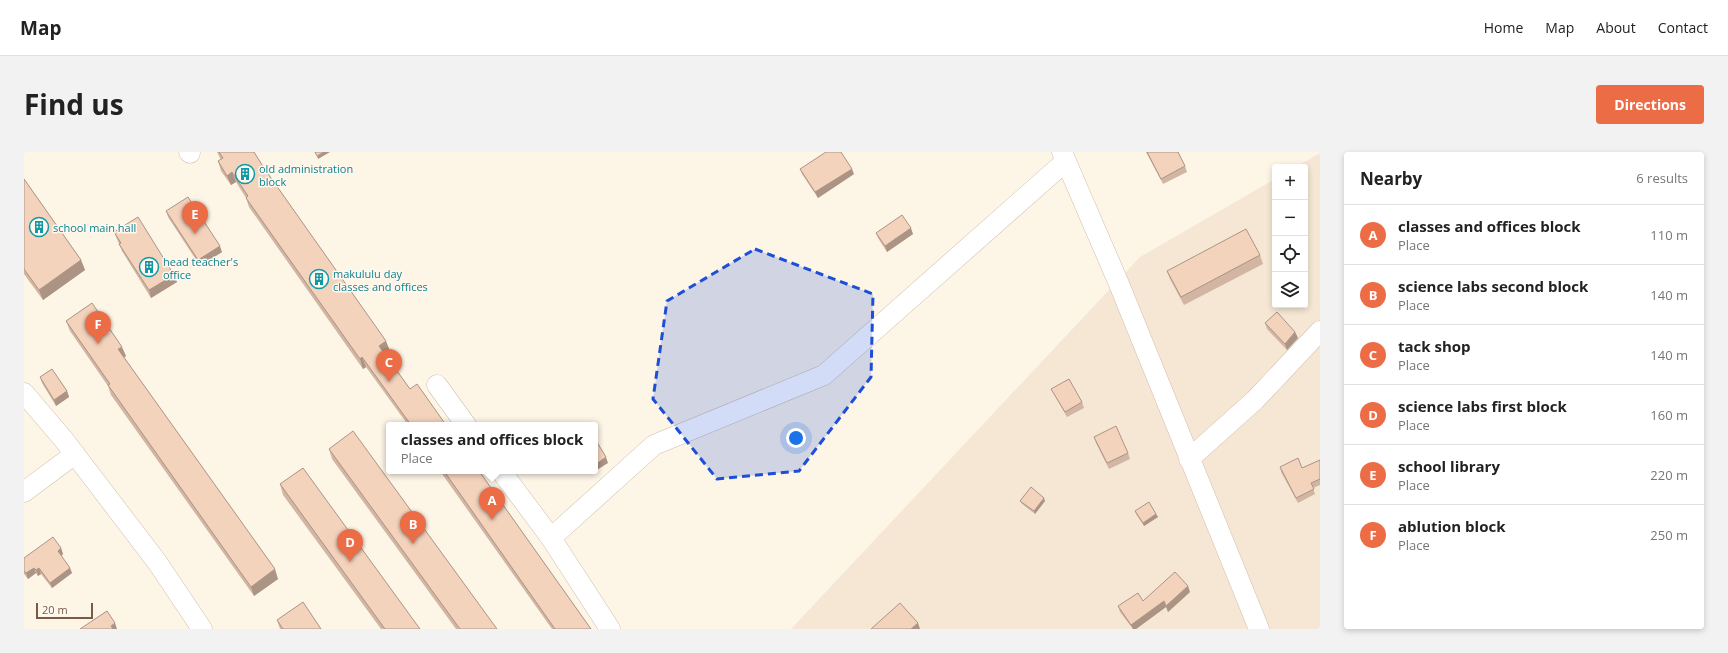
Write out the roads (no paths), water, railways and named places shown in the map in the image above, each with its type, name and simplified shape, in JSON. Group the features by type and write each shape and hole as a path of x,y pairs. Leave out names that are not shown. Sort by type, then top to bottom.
{"street":[{"path":"551,538 654,445 824,376 1064,157 1119,284 1259,629"},
{"path":"1189,459 1255,400 1320,331"},
{"path":"437,385 464,422"},
{"path":"24,393 75,454 157,562 202,629"},
{"path":"24,492 75,454"},
{"path":"503,474 551,538 610,629"}],"place":[{"name":"old administration block","path":"245,174"},
{"name":"school main hall","path":"39,227"},
{"name":"school library","path":"195,234"},
{"name":"head teacher's office","path":"149,267"},
{"name":"makululu day classes and offices","path":"319,279"},
{"name":"ablution block","path":"98,344"},
{"name":"tack shop","path":"389,382"},
{"name":"classes and offices block","path":"492,520"},
{"name":"science labs second block","path":"413,544"},
{"name":"science labs first block","path":"350,562"}]}
